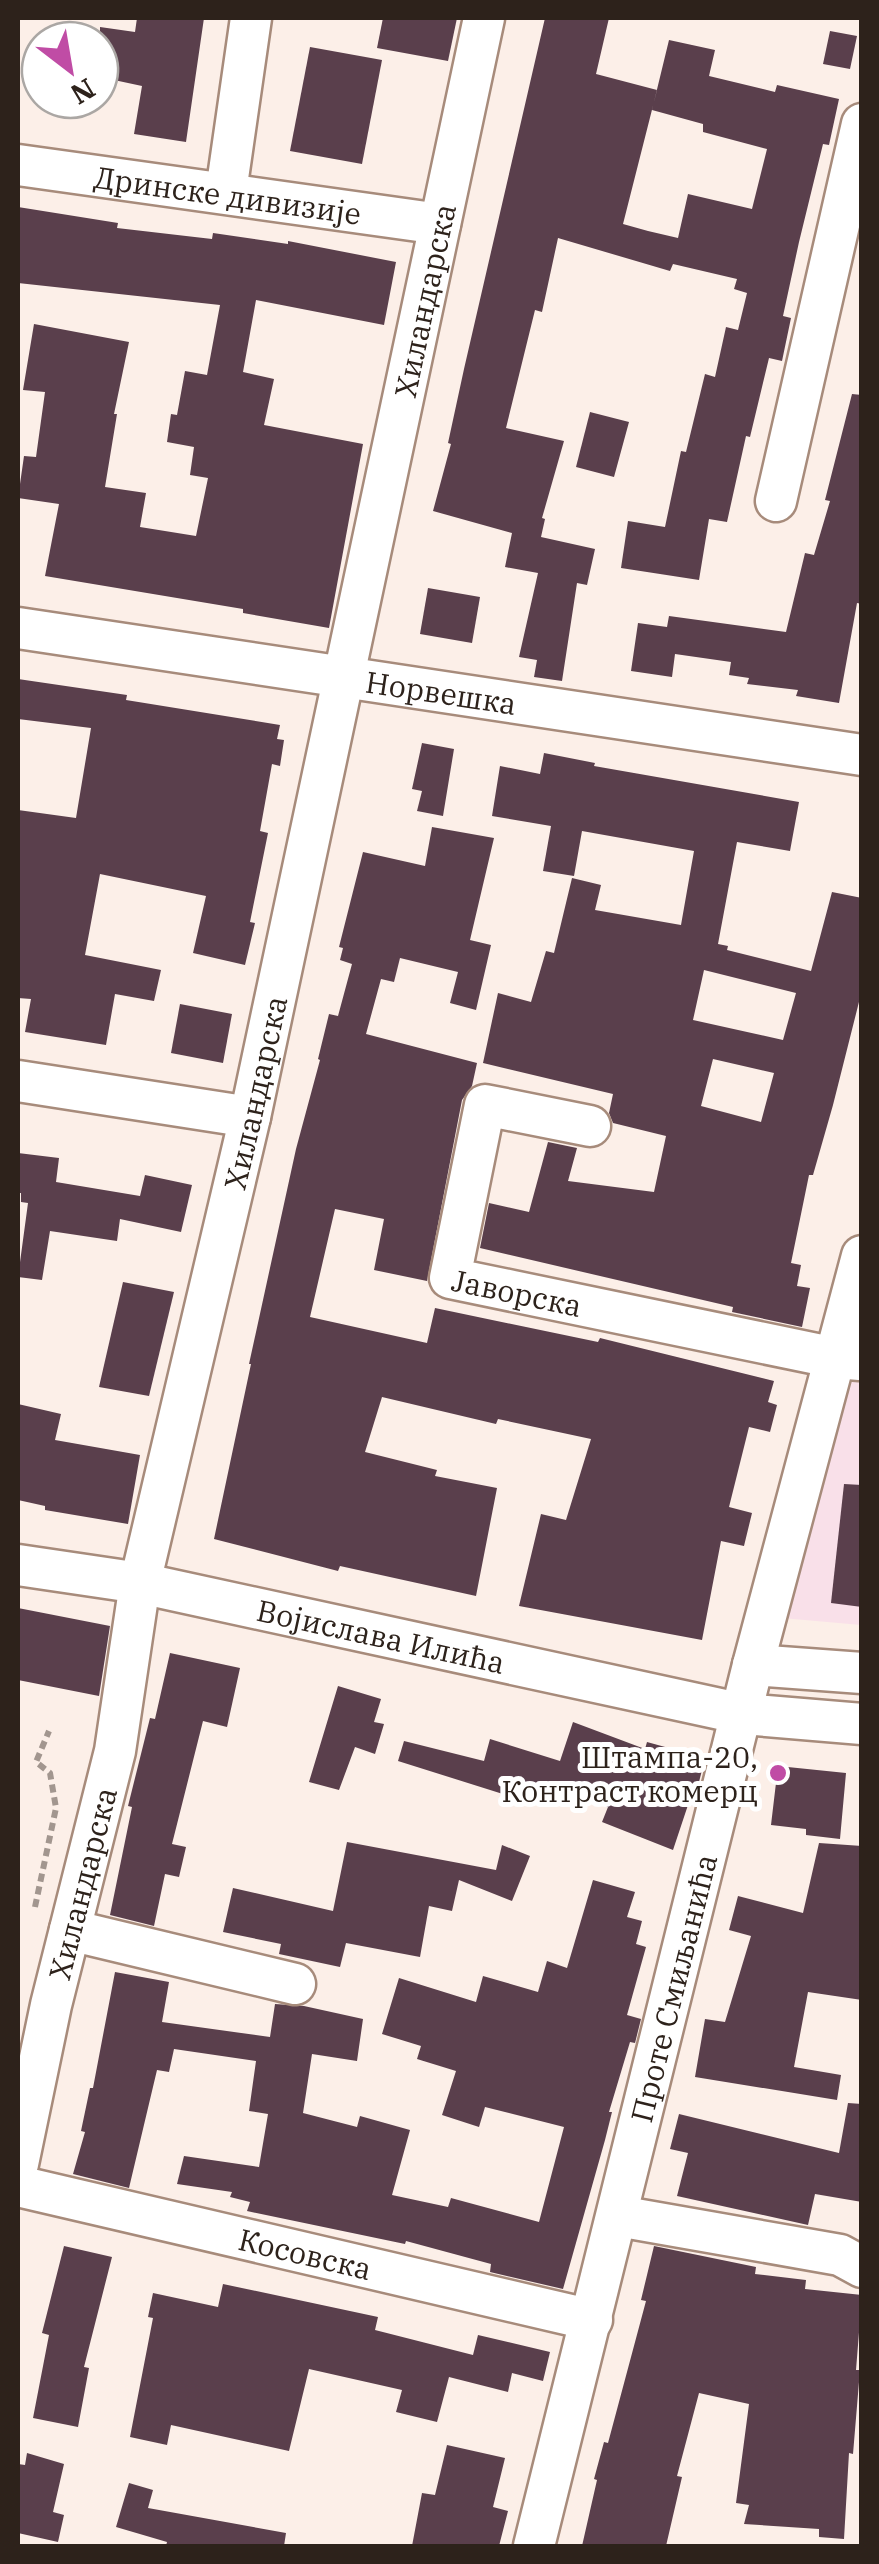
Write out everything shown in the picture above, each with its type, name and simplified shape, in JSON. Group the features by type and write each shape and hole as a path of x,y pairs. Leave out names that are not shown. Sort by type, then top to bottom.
{"street":[{"path":"226,192 251,18"},
{"name":"Хиландарска","path":"18,2164 52,1924 115,1751 140,1583 250,1116 484,18"},
{"path":"776,502 862,124"},
{"name":"Дринске дивизије","path":"18,165 440,224"},
{"name":"Норвешка","path":"18,628 862,755"},
{"path":"18,1082 250,1116"},
{"name":"Јаворска","path":"590,1126 485,1105 450,1278 849,1359"},
{"name":"Проте Смиљанића","path":"534,2546 753,1665 849,1359 862,1256"},
{"name":"Војислава Илића","path":"18,1565 140,1583 743,1714 862,1724"},
{"path":"753,1665 862,1673"},
{"path":"52,1924 296,1984"},
{"name":"Косовска","path":"18,2186 592,2320"},
{"path":"618,2216 840,2256 862,2267"}],"path":[{"path":"49,1731 36,1762 50,1772 56,1808 52,1924"}],"shaded area":[{"path":"861,1332 861,1625 782,1618"}],"building":[{"path":"137,18 204,18 186,142 134,134 142,86 120,81 120,30 135,32"},
{"path":"383,18 457,18 448,61 377,48"},
{"path":"545,18 609,18 596,74 657,90 669,40 715,50 709,76 775,92 777,85 839,99 829,145 823,144 799,242 783,316 791,318 782,361 769,358 727,522 709,519 699,580 621,568 628,521 665,527 681,451 686,452 705,374 715,377 726,327 738,330 747,293 734,289 737,279 673,264 670,271 558,238 542,312 535,310 506,428 564,441 542,518 545,519 541,537 595,549 587,585 577,583 562,681 534,677 537,660 519,657 538,573 505,567 512,533 433,511 451,444 448,443","holes":["652,110 703,124 703,132 767,149 752,209 688,194 678,238 623,224"]},
{"path":"830,31 857,36 850,69 823,64"},
{"path":"310,47 382,60 362,164 290,151"},
{"path":"18,207 118,223 117,228 212,239 213,233 288,241 396,262 384,325 256,300 243,372 274,379 264,425 363,444 329,628 243,613 243,609 45,576 59,504 18,498 24,456 36,457 45,392 23,390 34,324 129,342 114,414 105,487 146,493 140,527 196,536 208,478 190,475 194,447 167,442 171,414 177,415 185,371 207,375 220,305 18,283"},
{"path":"852,394 862,395 862,604 857,603 839,703 796,696 798,690 747,684 749,678 729,675 731,662 675,654 672,677 631,671 638,623 667,627 669,616 786,632 805,553 814,555 830,501 825,500"},
{"path":"590,412 629,422 614,477 576,467"},
{"path":"428,588 480,597 472,643 420,634"},
{"path":"18,679 127,695 126,700 280,725 277,739 284,740 280,766 272,764 260,831 268,833 245,965 193,953 206,896 100,874 85,955 161,970 154,1001 115,994 106,1045 25,1032 31,999 18,998 18,810 76,818 91,728 18,719"},
{"path":"422,743 454,749 443,816 417,811 422,791 412,789"},
{"path":"544,753 595,763 594,766 799,802 790,851 737,842 718,944 728,946 727,950 811,971 832,892 862,898 862,990 813,1175 809,1175 791,1263 801,1265 797,1286 810,1288 802,1327 480,1248 489,1203 529,1212 548,1142 577,1148 568,1181 654,1192 666,1136 613,1123 609,1113 613,1094 483,1063 498,993 531,1002 546,951 554,953 572,878 601,885 595,910 681,925 694,851 582,831 574,876 543,871 551,826 492,816 500,766 540,774","holes":["704,970 796,993 783,1040 693,1020","713,1059 774,1073 761,1122 701,1106"]},
{"path":"432,827 494,838 470,940 491,945 476,1010 450,1003 458,972 400,958 394,982 381,979 366,1034 477,1063 472,1086 462,1100 427,1281 374,1270 384,1219 335,1209 310,1317 427,1343 435,1308 598,1342 600,1338 774,1381 768,1402 777,1405 770,1432 749,1427 729,1507 752,1513 744,1546 721,1541 702,1640 519,1606 541,1514 566,1520 591,1439 498,1419 496,1424 382,1397 365,1452 437,1470 435,1476 497,1488 476,1596 340,1566 338,1571 214,1539 296,1149 329,1014 338,1016 352,964 340,960 343,948 339,947 363,852 425,866"},
{"path":"180,1004 232,1014 223,1063 171,1053"},
{"path":"18,1153 59,1158 56,1182 140,1196 145,1175 192,1185 181,1232 120,1219 117,1241 50,1231 42,1280 18,1277 28,1203 21,1202 18,1193"},
{"path":"123,1282 174,1292 149,1396 99,1387"},
{"path":"18,1404 61,1414 55,1440 140,1455 128,1524 45,1510 45,1506 18,1500"},
{"path":"844,1484 862,1485 862,1607 831,1603"},
{"path":"18,1608 110,1626 99,1696 18,1680"},
{"path":"170,1653 240,1668 227,1727 203,1721 172,1844 186,1847 179,1877 165,1874 154,1926 110,1915 132,1807 128,1806 150,1718 155,1719"},
{"path":"338,1686 381,1699 374,1722 384,1724 375,1754 355,1747 339,1790 309,1782"},
{"path":"573,1722 645,1749 647,1742 705,1758 693,1806 688,1805 673,1850 602,1822 608,1807 548,1784 541,1806 398,1761 404,1741 484,1761 490,1739 560,1761"},
{"path":"778,1766 846,1773 840,1839 806,1835 806,1829 771,1825"},
{"path":"347,1842 496,1870 502,1845 530,1856 512,1901 459,1880 452,1911 429,1906 420,1957 346,1943 340,1967 279,1954 281,1944 223,1932 233,1888 333,1911"},
{"path":"819,1843 862,1846 862,2000 808,1992 794,2067 841,2075 837,2100 695,2077 705,2019 725,2022 751,1936 729,1930 738,1896 803,1913"},
{"path":"593,1880 635,1892 627,1917 642,1921 636,1944 646,1947 627,2015 641,2019 609,2112 605,2140 563,2289 490,2272 491,2264 406,2241 405,2244 247,2211 250,2202 230,2197 232,2192 177,2184 184,2156 259,2167 268,2114 249,2111 256,2061 174,2049 169,2072 157,2070 129,2188 73,2174 85,2132 81,2131 115,1972 169,1982 162,2022 270,2037 275,2004 363,2019 357,2061 312,2054 303,2113 357,2127 360,2116 410,2130 392,2195 448,2207 451,2198 539,2222 564,2127 485,2107 479,2127 442,2115 456,2071 417,2059 421,2046 382,2034 399,1978 476,2002 483,1976 538,1992 547,1961 567,1968"},
{"path":"848,2103 862,2104 862,2202 815,2194 808,2225 677,2196 688,2153 670,2149 679,2114 839,2153"},
{"path":"64,2246 112,2257 84,2367 89,2368 78,2427 33,2418 49,2335 42,2333"},
{"path":"654,2246 756,2267 755,2274 806,2280 805,2289 862,2295 856,2370 860,2370 853,2454 849,2453 844,2539 819,2537 819,2529 744,2524 749,2505 736,2503 749,2404 699,2393 677,2476 682,2477 666,2546 582,2546 597,2480 594,2479 604,2442 608,2443 646,2301 641,2300"},
{"path":"223,2284 378,2317 375,2330 473,2355 478,2335 550,2352 543,2381 512,2373 508,2392 449,2377 437,2422 396,2412 402,2390 309,2369 289,2451 171,2425 167,2445 130,2437 153,2318 148,2317 153,2293 218,2307"},
{"path":"447,2445 505,2458 493,2507 508,2511 499,2546 412,2546 422,2493 435,2495"},
{"path":"27,2453 64,2464 53,2512 64,2515 58,2542 18,2533 18,2464 25,2465"},
{"path":"129,2483 153,2490 148,2508 286,2533 284,2546 166,2546 167,2542 116,2527"}],"place":[{"name":"Штампа-20, Контраст комерц","path":"778,1773"}]}
